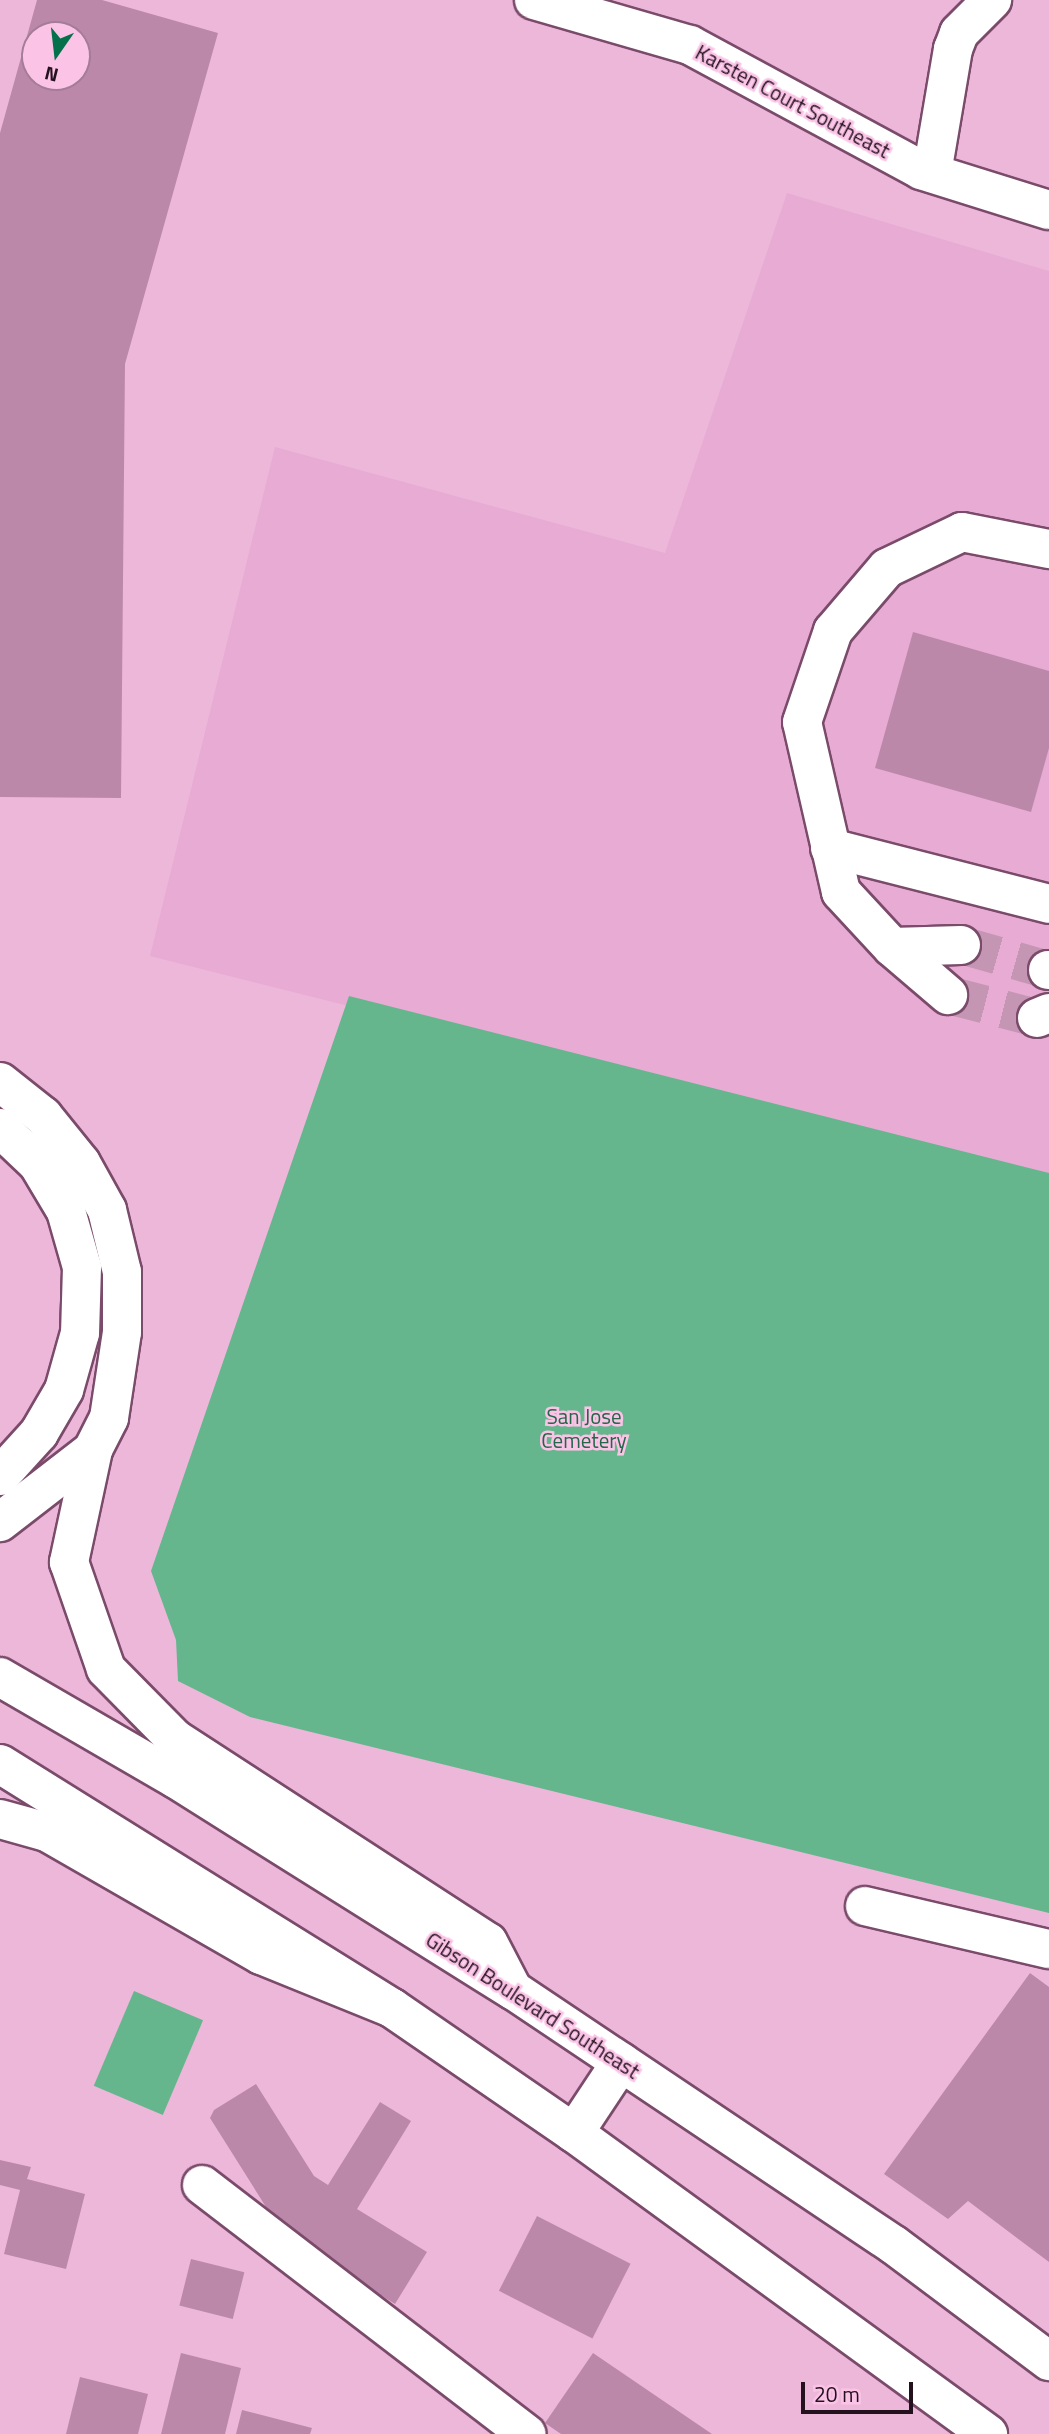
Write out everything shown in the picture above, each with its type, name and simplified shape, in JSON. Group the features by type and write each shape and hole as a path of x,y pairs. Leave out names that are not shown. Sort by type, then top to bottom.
{"main road":[{"name":"Karsten Court Southeast","path":"534,0 690,45 932,173 1049,210"},
{"path":"932,173 953,50 959,33 992,0"},
{"path":"948,995 892,947 841,892 802,722 832,631 887,568 962,532 1049,549"},
{"path":"830,848 1049,904"},
{"path":"892,947 961,945"},
{"path":"0,1082 43,1116 81,1163 110,1223 122,1272 122,1332 109,1418 93,1450 69,1562 106,1669 175,1739 488,1942 513,1990"},
{"path":"0,1128 38,1164 52,1187 66,1211 82,1267 80,1333 64,1390 39,1433 0,1476"},
{"path":"0,1521 93,1450"},
{"name":"Gibson Boulevard Southeast","path":"0,1677 176,1779 513,1990 894,2245 1049,2361"},
{"path":"0,1764 392,2008 574,2133 988,2434"},
{"path":"0,1819 47,1832 261,1955 392,2008"},
{"path":"864,1906 1049,1949"},
{"path":"574,2133 621,2062"},
{"path":"202,2185 526,2434"}],"shaded area":[{"path":"787,193 1049,271 1049,1182 150,956 275,447 665,553"}],"green space":[{"name":"San Jose Cemetery","path":"349,996 1049,1173 1049,1913 250,1717 178,1681 176,1640 151,1571"},
{"path":"134,1991 203,2020 163,2115 94,2086"}],"building":[{"path":"37,0 102,0 218,33 125,364 121,798 0,797 0,133 21,58 21,91 91,91 91,21 31,21"},
{"path":"913,632 1049,671 1049,748 1031,812 875,768"},
{"path":"1030,1973 1049,1987 1049,2262 968,2201 948,2219 884,2174"},
{"path":"256,2084 314,2176 328,2185 380,2102 411,2121 357,2209 427,2252 395,2304 283,2234 210,2118 214,2110"},
{"path":"0,2160 31,2167 27,2179 85,2194 66,2269 4,2254 20,2190 0,2185"},
{"path":"537,2216 631,2264 592,2339 499,2291"},
{"path":"191,2259 244,2272 233,2319 179,2306"},
{"path":"181,2353 241,2368 225,2434 161,2434"},
{"path":"593,2353 712,2434 561,2434 545,2423"},
{"path":"80,2377 148,2394 138,2434 66,2434"},
{"path":"242,2410 312,2428 310,2434 236,2434"}],"tunnel":[{"path":"961,945 1048,970"},
{"path":"948,995 1037,1018"}]}
